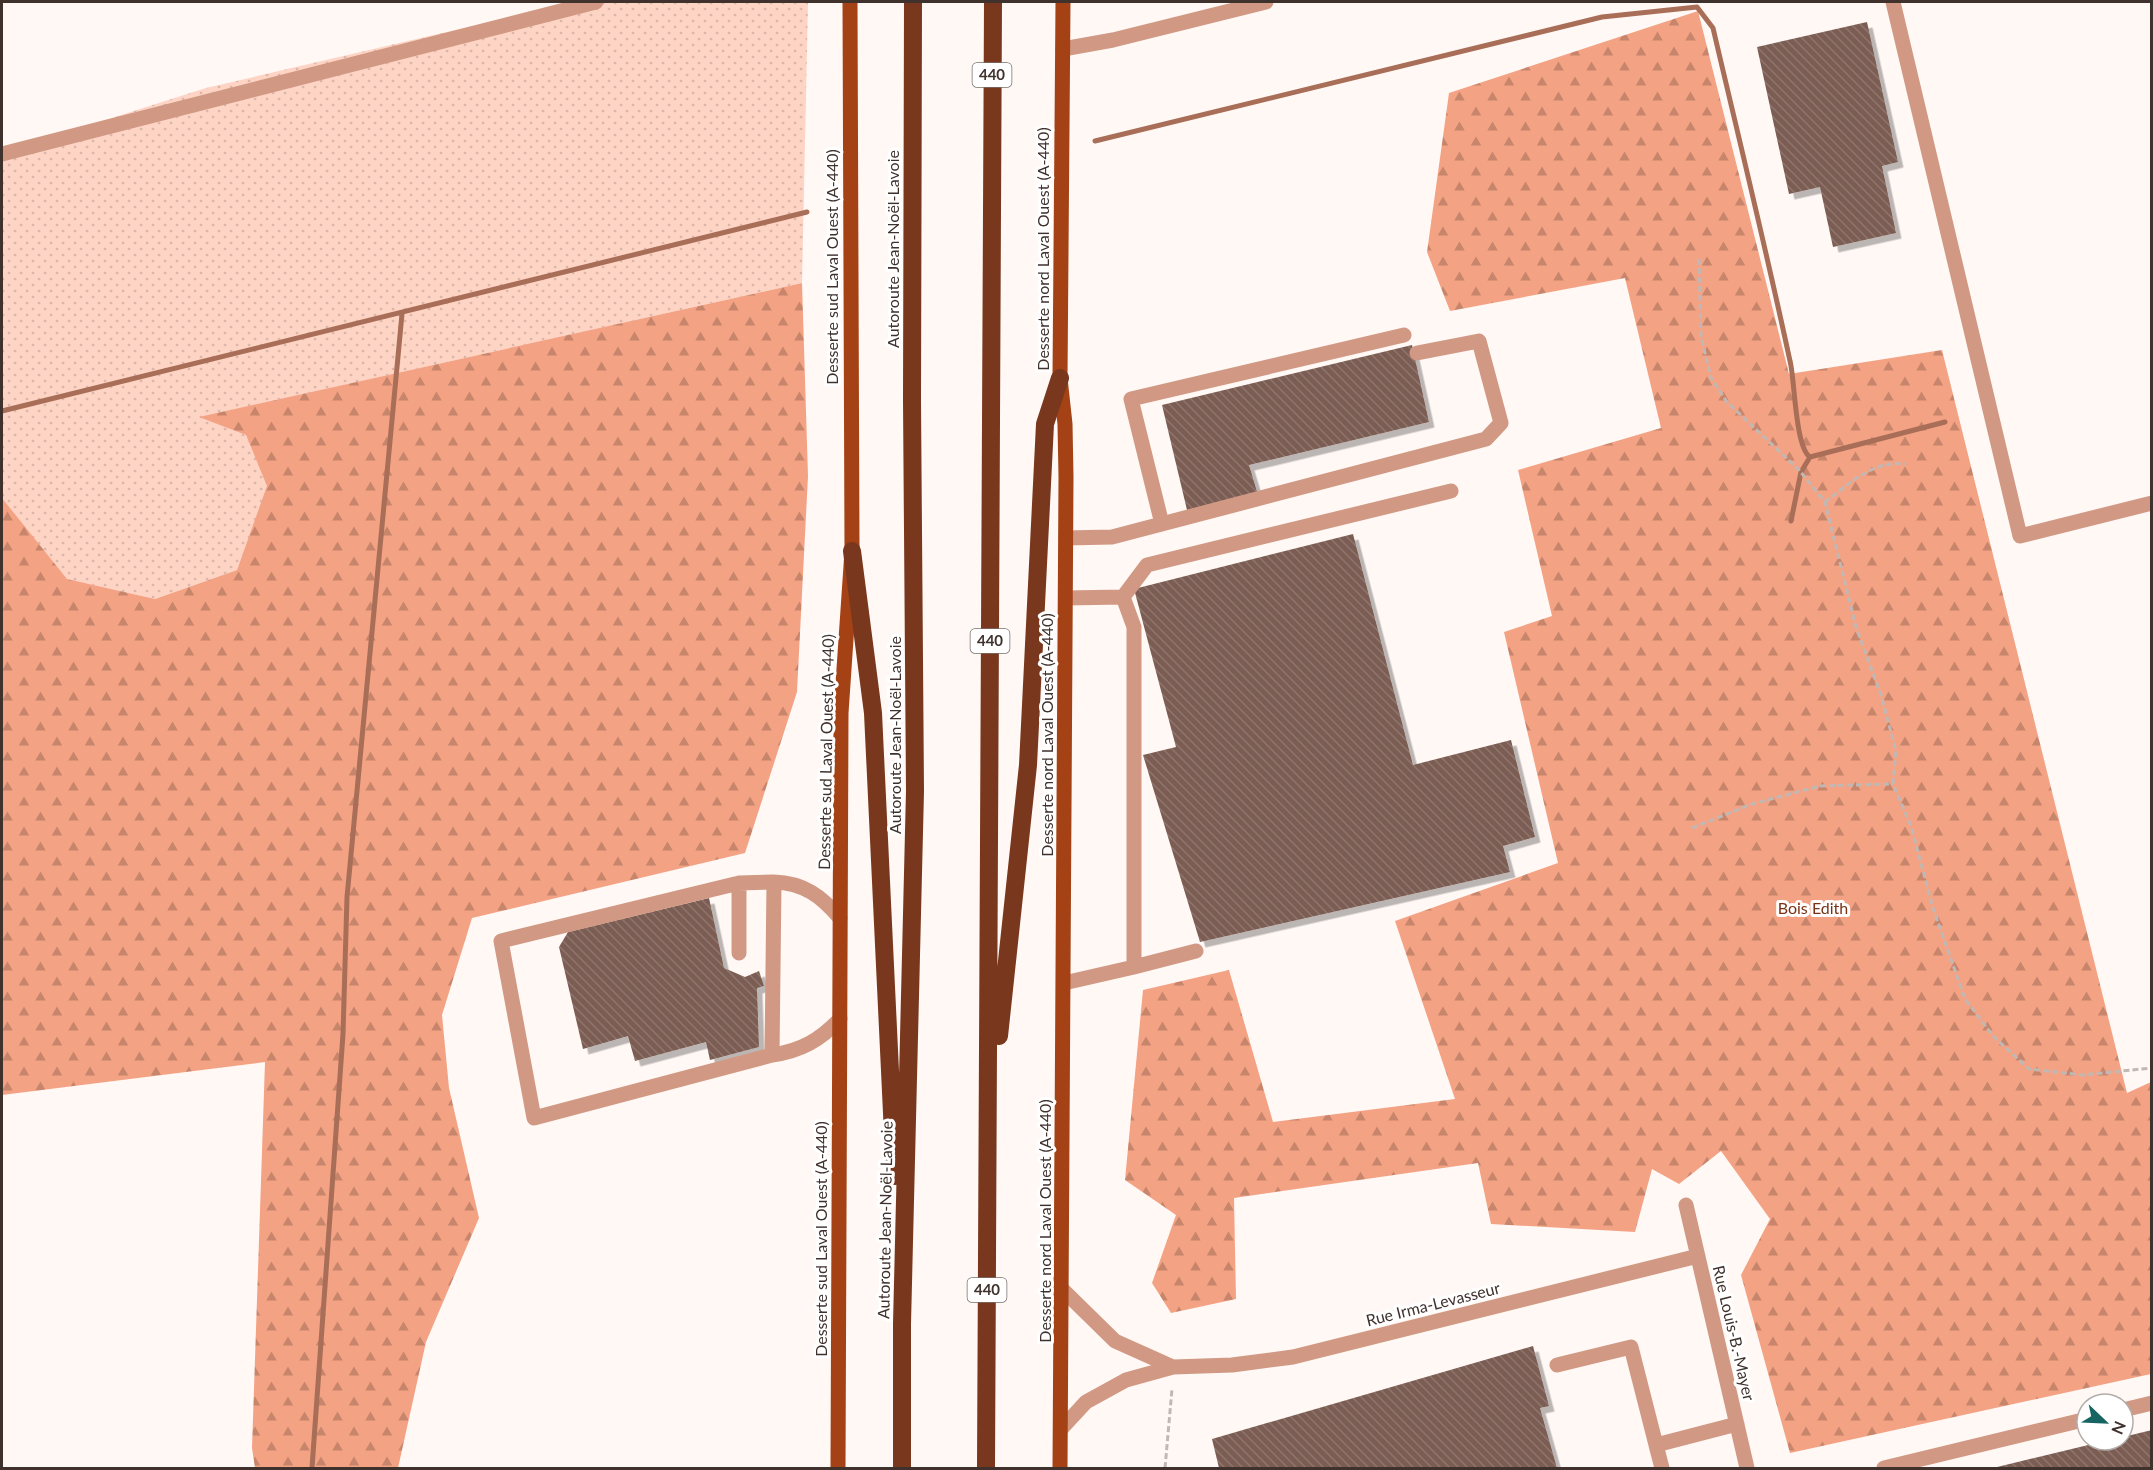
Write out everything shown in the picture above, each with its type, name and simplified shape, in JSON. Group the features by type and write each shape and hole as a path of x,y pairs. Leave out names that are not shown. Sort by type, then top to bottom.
{"highway":[{"name":"Autoroute Jean-Noël-Lavoie","path":"902,1468 902,1324 915,791 912,402 913,2"},
{"name":"440","path":"986,1468 993,2"},
{"path":"988,1133 1028,765 1045,424 1060,378"},
{"path":"852,551 873,713 902,1324"}],"main road":[{"name":"Desserte sud Laval Ouest (A-440)","path":"838,1468 842,713 852,551 850,2"},
{"name":"Desserte nord Laval Ouest (A-440)","path":"1060,1468 1063,1290 1066,538 1065,424 1060,378 1063,2"}],"street":[{"path":"2,154 596,2"},
{"path":"1063,49 1113,40 1266,2"},
{"path":"1893,2 2020,536 2151,502"},
{"path":"1162,524 1131,399 1404,334"},
{"path":"1066,538 1112,537 1486,439 1501,423 1479,341 1417,353"},
{"path":"1123,597 1148,565 1451,491"},
{"path":"1065,598 1123,597"},
{"path":"1123,597 1134,627 1134,967"},
{"path":"840,918 827,903 806,888 774,882 740,882 501,940 534,1118 806,1047 840,1019"},
{"path":"739,953 740,882"},
{"path":"772,1055 774,882"},
{"path":"1064,983 1196,951"},
{"name":"Rue Louis-B.-Mayer","path":"1686,1205 1747,1468"},
{"name":"Rue Irma-Levasseur","path":"1061,1429 1086,1402 1108,1387 1173,1367 1232,1365 1293,1357 1698,1256"},
{"name":"Rue Irma-Levasseur","path":"1063,1290 1115,1341 1173,1367"},
{"path":"1557,1365 1631,1347 1662,1468"},
{"path":"2135,1407 2151,1403"},
{"path":"1884,1468 2075,1422"},
{"path":"1656,1445 1737,1424"}],"path":[{"path":"1699,259 1701,337 1711,378 1727,402 1799,470 1825,502 1856,627 1881,695 1896,751 1893,784 1911,826 1932,908 1965,999 1993,1036 2029,1069 2082,1075 2151,1068"},
{"path":"1825,502 1874,467 1894,462 1905,464"},
{"path":"1692,828 1752,804 1820,786 1893,784"},
{"path":"1165,1468 1172,1389"}],"shaded area":[{"path":"576,2 808,2 802,283 201,417 246,435 268,486 237,570 155,599 66,579 2,498 2,153 206,88"}],"green space":[{"name":"Bois Edith","path":"1698,11 1789,374 1942,350 2127,1093 2151,1082 2151,1374 1790,1453 1741,1275 1770,1219 1721,1151 1679,1184 1652,1169 1635,1232 1491,1224 1478,1163 1234,1198 1236,1299 1171,1313 1152,1283 1176,1215 1125,1180 1143,990 1229,970 1273,1122 1455,1099 1395,921 1558,863 1504,632 1552,616 1518,470 1661,428 1625,278 1450,311 1427,252 1449,93"},
{"path":"802,283 808,476 797,692 745,853 472,918 442,1015 449,1088 479,1218 426,1342 398,1468 255,1468 252,1448 265,1062 2,1095 2,498 67,579 155,599 237,570 267,486 246,435 199,417"}],"building":[{"path":"1867,22 1898,162 1882,166 1896,233 1833,247 1820,187 1789,194 1757,47"},
{"path":"1412,345 1429,422 1249,465 1258,495 1187,510 1162,405"},
{"path":"1353,534 1413,765 1511,740 1535,837 1503,846 1510,872 1200,942 1143,755 1176,747 1134,589"},
{"path":"709,898 724,968 745,977 759,971 764,986 757,988 759,1047 710,1060 706,1042 635,1061 628,1036 583,1049 559,947 568,932"},
{"path":"1533,1346 1549,1406 1540,1408 1557,1468 1219,1468 1212,1439"},
{"path":"2152,1430 2152,1468 1993,1468 2075,1448 2075,1452 2135,1452 2135,1434"}],"waterway":[{"path":"1095,141 1602,17 1697,7 1713,28 1792,370 1798,427 1805,451 1810,457 1945,422"},
{"path":"2,411 807,212"},
{"path":"312,1468 343,1034 347,897 402,314"},
{"path":"1791,521 1801,472 1810,457"}]}
